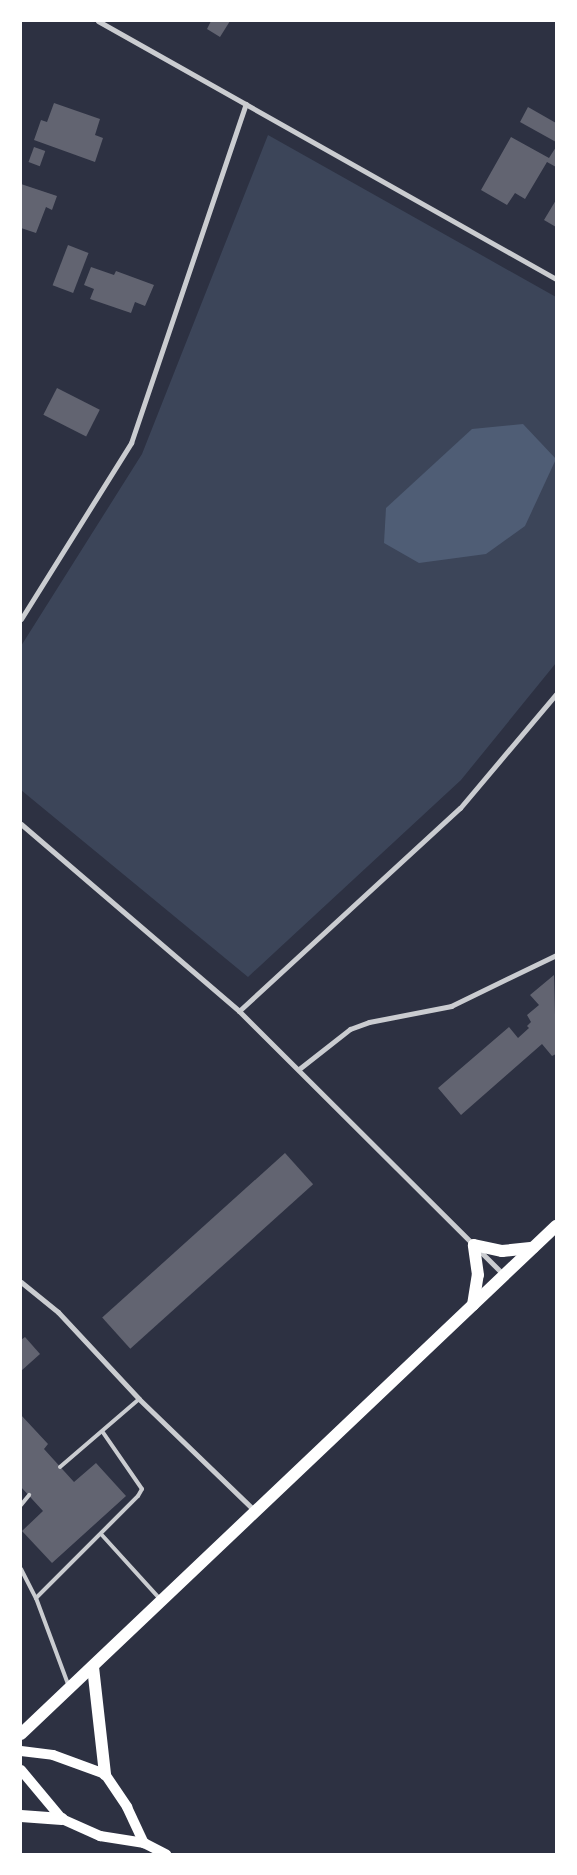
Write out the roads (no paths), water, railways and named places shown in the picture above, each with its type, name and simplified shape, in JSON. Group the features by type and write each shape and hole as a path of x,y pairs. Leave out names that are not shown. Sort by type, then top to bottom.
{"main road":[{"path":"21,1734 556,1226"},
{"path":"473,1305 478,1275 474,1246 502,1251 533,1248"},
{"path":"93,1667 105,1774 127,1807 144,1843"},
{"path":"21,1751 53,1756 105,1774"},
{"path":"21,1770 62,1819"},
{"path":"21,1816 62,1819 100,1836 144,1843 166,1854"}],"street":[{"path":"98,21 556,280"},
{"path":"21,619 132,443 246,104"},
{"path":"240,1011 460,808 556,694"},
{"path":"21,824 240,1011 504,1275"},
{"path":"299,1069 350,1029 369,1022 451,1006 556,955"},
{"path":"21,1282 58,1312 138,1399 256,1512"}],"lane":[{"path":"60,1466 138,1399"},
{"path":"36,1598 138,1496 142,1488 102,1431"},
{"path":"21,1505 29,1495"},
{"path":"101,1534 162,1601"},
{"path":"21,1569 36,1598 70,1689"}]}
